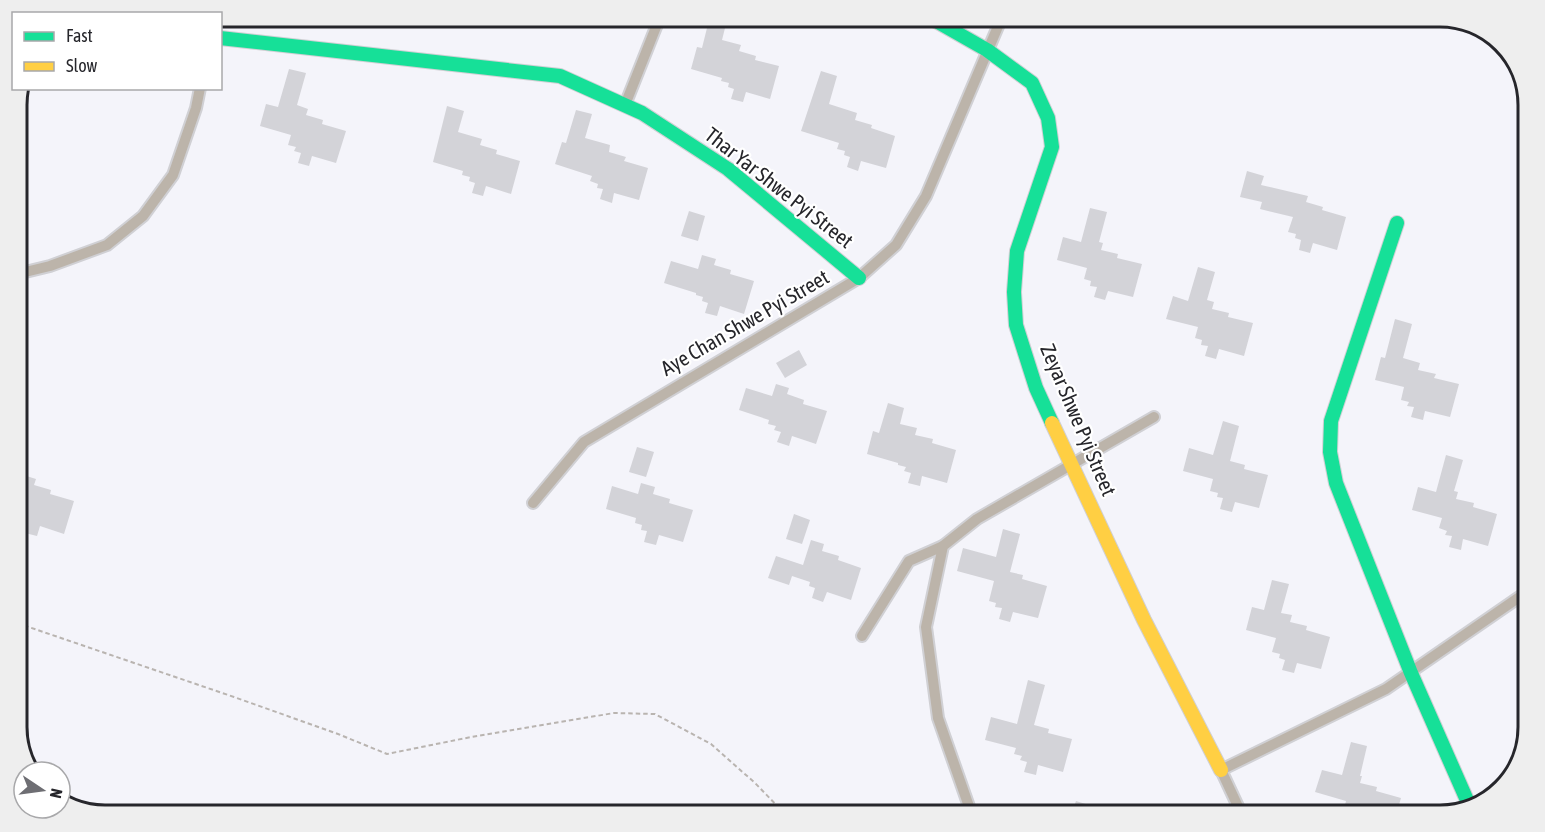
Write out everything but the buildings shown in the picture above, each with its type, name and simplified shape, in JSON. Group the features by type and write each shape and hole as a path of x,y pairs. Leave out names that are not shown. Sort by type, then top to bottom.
{"street":[{"path":"625,105 656,27"},
{"name":"Zeyar Shwe Pyi Street","path":"948,27 1032,83 1048,118 1052,147 1017,252 1014,292 1016,325 1036,388 1144,620 1221,770"},
{"name":"Aye Chan Shwe Pyi Street","path":"533,503 584,441 859,278 896,245 926,196 997,27"},
{"name":"Thar Yar Shwe Pyi Street","path":"222,38 560,76 642,113 728,169 859,278"},
{"path":"27,272 50,266 107,245 142,216 173,175 196,108 200,90"},
{"path":"1397,223 1331,422 1329,460 1411,673 1467,800"},
{"path":"862,636 909,561 943,546 977,519 1154,417"},
{"path":"943,546 926,627 938,717 968,805"},
{"path":"1237,805 1221,770 1386,690 1518,598"}],"path":[{"path":"27,626 234,697 387,754 614,713 655,714 711,744 755,783 776,805"}],"traffic: fast":[{"path":"947,27 987,50 1032,83 1048,118 1052,147 1017,251 1014,292 1016,325 1036,388 1052,423"},
{"path":"222,38 560,76 642,113 728,169 859,278"},
{"path":"1397,223 1331,421 1330,452 1336,483 1411,673 1467,800"}],"traffic: slow":[{"path":"1052,423 1144,620 1221,770"}]}
